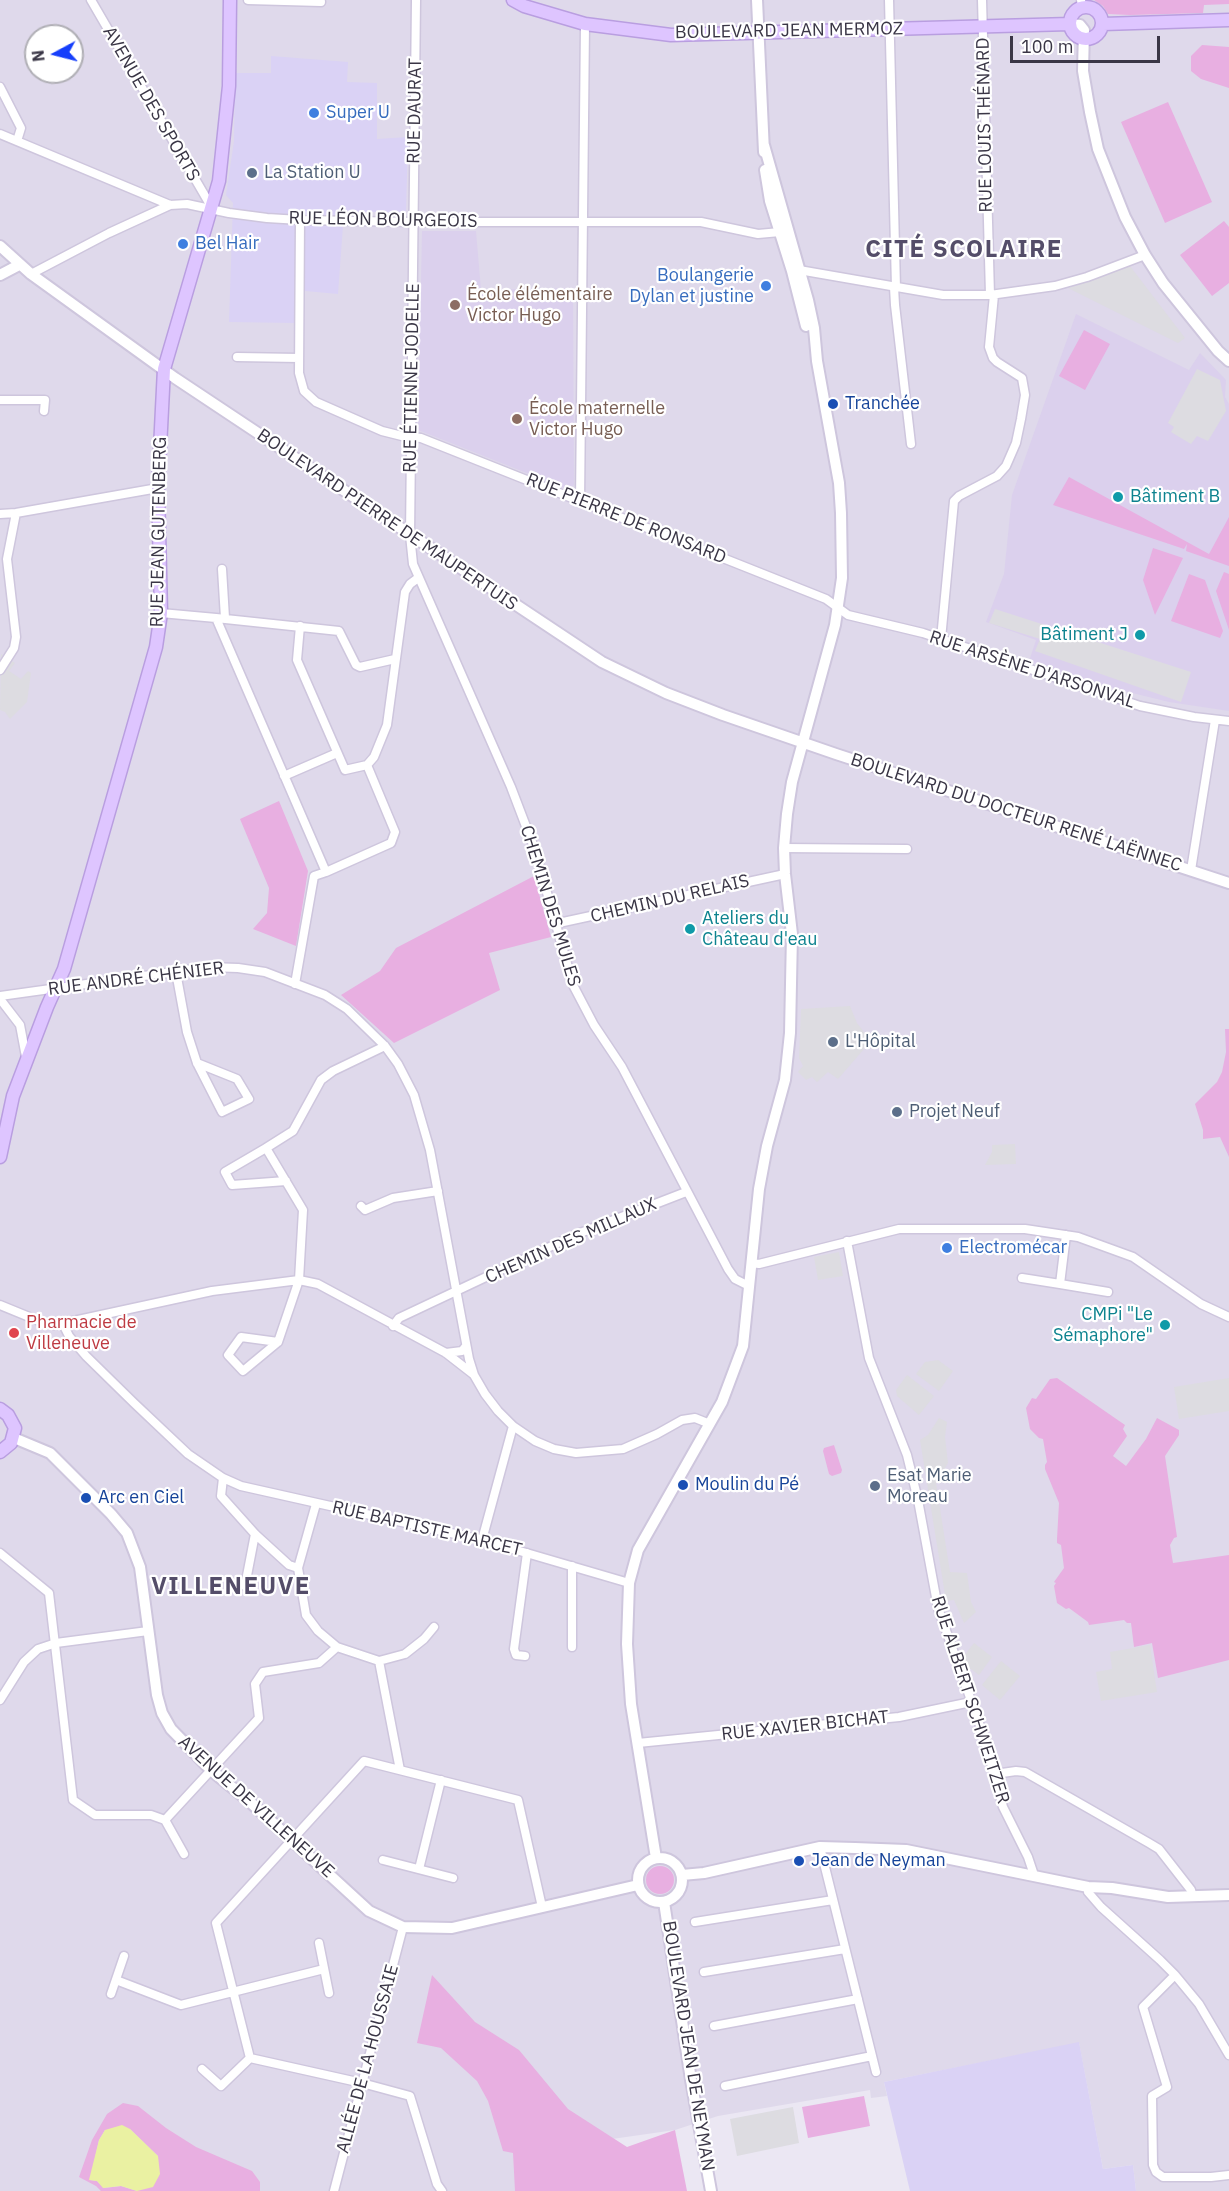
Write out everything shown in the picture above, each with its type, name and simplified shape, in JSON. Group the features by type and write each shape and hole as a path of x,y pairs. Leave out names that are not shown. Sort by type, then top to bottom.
{"main road":[{"name":"RUE JEAN GUTENBERG","path":"0,1157 13,1096 65,967 156,647 160,613 158,488 164,369 220,179 229,87 230,0"},
{"name":"BOULEVARD JEAN MERMOZ","path":"513,0 524,6 585,24 671,35 1070,24"},
{"path":"1082,4 1096,10 1103,24 1099,34 1089,40 1083,40 1074,34 1070,24 1074,12 1082,4"},
{"path":"1103,24 1229,20"},
{"path":"0,1409 13,1421 15,1428 14,1438 6,1449 0,1452"}],"street":[{"name":"AVENUE DES SPORTS","path":"92,0 212,208"},
{"path":"248,0 321,2"},
{"name":"RUE DAURAT","path":"413,222 416,0"},
{"path":"656,1858 631,1704 627,1644 629,1583 638,1550 728,1390 743,1346 759,1189 767,1146 785,1080 790,1034 792,934 784,848 792,782 838,607 842,578 839,483 817,361 764,145 757,0"},
{"path":"889,0 895,305 911,444"},
{"name":"RUE LOUIS THÉNARD","path":"941,639 954,501 997,476 1006,466 1016,443 1024,395 1022,378 997,362 988,347 992,295 982,0"},
{"path":"580,501 585,24"},
{"path":"1083,40 1083,71 1098,149 1125,217 1163,283 1229,361"},
{"path":"0,87 21,128 17,141"},
{"name":"RUE LÉON BOURGEOIS","path":"0,134 170,205 187,204 229,213 300,220 701,222 758,234 784,231"},
{"path":"31,274 109,233 170,205"},
{"name":"RUE PIERRE DE RONSARD","path":"300,220 299,373 304,391 316,402 382,431 421,438 826,599 838,607"},
{"name":"RUE ÉTIENNE JODELLE","path":"411,535 413,222"},
{"path":"784,231 800,270 814,328 817,361"},
{"name":"BOULEVARD PIERRE DE MAUPERTUIS","path":"0,246 19,265 164,369 602,662 666,693 803,743"},
{"path":"800,270 943,296 992,295 1055,286 1087,277 1145,255"},
{"path":"0,275 19,265"},
{"path":"237,357 299,358"},
{"path":"0,400 45,400 44,411"},
{"path":"0,514 158,488"},
{"path":"0,670 14,648 16,637 7,559 16,513"},
{"name":"CHEMIN DES MULES","path":"411,535 410,553 418,578 511,787 535,850 573,985 594,1024 622,1067 728,1269 735,1279 749,1286"},
{"path":"222,568 221,618 284,776 326,872"},
{"path":"300,626 297,660 345,770 367,765 374,757 387,725 405,592 418,578"},
{"name":"RUE ARSÈNE D'ARSONVAL","path":"838,607 848,615 941,639 1140,706 1229,721"},
{"path":"160,613 339,631 356,665 360,668 395,660"},
{"path":"1191,870 1215,720"},
{"name":"BOULEVARD DU DOCTEUR RENÉ LAËNNEC","path":"803,743 1229,883"},
{"path":"284,776 337,753"},
{"path":"296,984 314,876 391,843 395,832 367,765"},
{"path":"784,848 907,849"},
{"name":"CHEMIN DU RELAIS","path":"554,924 785,874"},
{"name":"RUE ANDRÉ CHÉNIER","path":"0,998 208,967 265,972 325,995 347,1009 385,1046 398,1064 414,1095 425,1129 466,1346 474,1375"},
{"path":"176,972 187,1032 197,1063 222,1112 249,1099 237,1079 197,1063"},
{"path":"0,998 20,1024 26,1061"},
{"path":"286,1180 232,1185 225,1172 292,1131 321,1080 333,1071 385,1046"},
{"path":"267,1148 303,1210 299,1280 278,1342 243,1371 228,1355 241,1337 278,1342"},
{"path":"361,1206 365,1210 393,1198 438,1191"},
{"name":"CHEMIN DES MILLAUX","path":"393,1326 399,1318 575,1235 686,1192"},
{"path":"751,1263 759,1264 899,1229 1025,1229 1078,1237 1133,1257 1201,1304 1229,1317"},
{"path":"1060,1284 1066,1235"},
{"name":"RUE ALBERT SCHWEITZER","path":"847,1241 869,1358 907,1455 938,1608 995,1774 1004,1807 1028,1857 1033,1872 1032,1876"},
{"path":"1022,1278 1108,1292"},
{"path":"0,1305 44,1323 63,1324 212,1291 299,1280 318,1284 446,1353 474,1375 485,1394 513,1426 535,1441 554,1449 576,1453 622,1449 682,1420 695,1418 710,1424"},
{"name":"RUE BAPTISTE MARCET","path":"63,1324 86,1356 134,1404 188,1454 223,1478 241,1486 316,1504 482,1540 629,1583"},
{"path":"446,1353 462,1351 466,1346"},
{"path":"482,1540 513,1426"},
{"name":"AVENUE DE VILLENEUVE","path":"14,1438 50,1453 127,1533 140,1567 157,1695 162,1713 182,1742 369,1911 403,1927 452,1928 638,1885"},
{"path":"223,1478 221,1496 255,1534 289,1565 298,1568"},
{"path":"316,1504 298,1568 306,1616 318,1632 337,1647 379,1661 405,1654 424,1639 434,1627"},
{"path":"245,1586 255,1534"},
{"path":"0,1553 50,1593 73,1800 95,1815 151,1815 165,1820 184,1854"},
{"path":"525,1656 516,1655 514,1649 527,1553"},
{"path":"572,1566 572,1647"},
{"path":"0,1700 24,1662 38,1649 56,1644 148,1631"},
{"path":"165,1820 259,1718 255,1684 263,1672 320,1663 337,1647"},
{"path":"379,1661 400,1770"},
{"name":"RUE XAVIER BICHAT","path":"638,1743 898,1717 971,1702"},
{"path":"250,2058 216,1923 364,1761 518,1800 542,1907"},
{"path":"995,1774 1025,1772 1159,1849 1191,1890 1193,1897"},
{"path":"419,1869 441,1780"},
{"path":"682,1875 704,1873 820,1847 906,1850 1088,1887 1112,1888 1168,1897 1229,1895"},
{"path":"820,1847 876,2073"},
{"path":"656,1858 669,1859 675,1863 682,1875 677,1895 664,1902 645,1897 638,1885 638,1878 644,1865 656,1858"},
{"path":"383,1860 453,1878"},
{"path":"1088,1887 1088,1892 1101,1907 1175,1975 1198,2004 1229,2055"},
{"path":"695,1922 833,1900"},
{"name":"BOULEVARD JEAN DE NEYMAN","path":"664,1902 691,2080 711,2191"},
{"name":"ALLÉE DE LA HOUSSAIE","path":"334,2191 403,1927"},
{"path":"319,1943 329,1993"},
{"path":"704,1972 845,1949"},
{"path":"111,1994 124,1956"},
{"path":"116,1980 181,2005 324,1969"},
{"path":"1175,1975 1143,2007 1167,2087 1152,2096 1154,2165 1156,2172 1163,2177 1229,2175"},
{"path":"714,2026 858,1999"},
{"path":"725,2086 872,2056"},
{"path":"250,2058 410,2097 441,2191"},
{"path":"202,2069 221,2086 250,2058"}],"shaded area":[{"path":"0,0 1229,0 1229,2191 1136,2191 1133,2165 1103,2169 1079,2043 884,2082 887,2096 871,2098 870,2090 718,2116 675,2130 514,2153 519,2191 0,2191"},
{"path":"1094,0 1229,0 1229,4 1204,5 1203,13 1130,15 1108,14 1103,6"},
{"path":"1202,45 1229,47 1229,88 1201,79 1191,71 1191,56"},
{"path":"271,56 348,62 347,82 377,83 377,139 408,137 406,212 344,212 338,294 294,290 294,323 229,322 233,203 226,195 234,141 235,73 271,73"},
{"path":"1168,102 1212,202 1165,223 1121,122"},
{"path":"1224,221 1229,227 1229,283 1212,296 1180,255"},
{"path":"422,231 476,231 481,290 573,288 574,485 567,489 418,430"},
{"path":"1130,266 1185,338 1178,343 1068,288"},
{"path":"1076,314 1189,370 1200,353 1226,380 1225,397 1229,404 1229,711 1169,702 1120,690 1036,664 1029,661 1036,640 986,622 1004,574 1012,495"},
{"path":"1084,330 1110,344 1085,390 1059,376"},
{"path":"1197,369 1220,380 1226,411 1208,441 1197,436 1191,444 1171,432 1174,427 1168,423"},
{"path":"1069,477 1209,554 1229,517 1229,566 1186,551 1187,544 1184,549 1053,505"},
{"path":"1153,548 1183,558 1155,615 1143,580"},
{"path":"1224,572 1229,574 1229,630 1216,591"},
{"path":"1189,574 1205,580 1223,631 1220,638 1171,621"},
{"path":"995,609 1191,672 1181,702 1035,651 1040,639 989,623"},
{"path":"1,654 15,663 9,671 21,679 28,671 31,673 27,702 10,719 5,712 0,710"},
{"path":"279,801 308,871 296,946 253,929 267,913 269,888 240,819"},
{"path":"534,876 551,937 489,953 500,990 394,1043 341,995 380,971 396,948"},
{"name":"L'Hôpital","path":"850,1006 857,1023 867,1036 864,1049 838,1079 828,1072 817,1082 812,1077 806,1080 798,1072 803,1066 799,1058 801,1009"},
{"path":"1225,1029 1229,1029 1229,1157 1220,1137 1203,1139 1203,1130 1195,1104 1217,1082 1222,1072 1226,1052"},
{"path":"1015,1144 1016,1164 985,1165 992,1152 992,1145"},
{"path":"839,1252 843,1276 818,1280 814,1257"},
{"path":"938,1360 953,1371 939,1391 916,1374 925,1362"},
{"path":"907,1375 934,1396 919,1415 897,1396 896,1390"},
{"path":"1057,1378 1125,1425 1123,1429 1127,1436 1113,1456 1126,1466 1146,1439 1157,1418 1179,1430 1179,1435 1165,1456 1177,1537 1170,1545 1173,1563 1229,1555 1229,1660 1158,1678 1152,1643 1134,1647 1131,1623 1124,1620 1089,1625 1069,1608 1066,1609 1057,1603 1054,1586 1056,1583 1054,1582 1064,1568 1061,1545 1057,1543 1059,1503 1045,1469 1047,1462 1043,1439 1030,1429 1026,1408 1032,1398 1036,1399 1050,1379"},
{"path":"1229,1378 1229,1411 1179,1419 1174,1387"},
{"path":"939,1418 947,1422 945,1437 948,1463 936,1483 950,1572 967,1573 971,1602 976,1612 964,1623 954,1600 946,1601 920,1440 928,1435"},
{"path":"834,1445 842,1470 841,1473 832,1476 829,1474 823,1451 824,1448"},
{"path":"974,1643 992,1657 979,1675 960,1661"},
{"path":"1150,1645 1157,1692 1101,1701 1096,1672 1112,1669 1110,1652"},
{"path":"1001,1661 1020,1676 1000,1700 982,1685"},
{"path":"660,1866 670,1870 674,1880 670,1890 660,1894 650,1890 646,1880 650,1870"},
{"path":"432,1975 475,2022 519,2050 568,2109 627,2147 675,2130 687,2191 515,2191 513,2153 503,2151 488,2101 477,2081 441,2048 417,2043"},
{"path":"1079,2042 1103,2169 1133,2165 1136,2191 910,2191 884,2082"},
{"path":"864,2096 870,2126 808,2138 802,2107"},
{"path":"123,2103 138,2106 166,2128 196,2147 252,2171 260,2182 260,2191 137,2191 101,2191 79,2177 92,2140 107,2114","holes":["130,2129 158,2156 137,2191 121,2186 104,2188 97,2181 90,2180 99,2140 105,2130"]},
{"path":"793,2107 799,2143 737,2156 730,2119"},
{"path":"122,2125 130,2129 158,2156 160,2174 153,2187 137,2191 121,2186 103,2188 97,2181 89,2180 99,2140 105,2130"}],"place":[{"name":"Super U","path":"314,113"},
{"name":"La Station U","path":"252,173"},
{"name":"Bel Hair","path":"183,244"},
{"name":"Boulangerie Dylan et justine","path":"766,286"},
{"name":"École élémentaire Victor Hugo","path":"455,305"},
{"name":"Tranchée","path":"833,404"},
{"name":"École maternelle Victor Hugo","path":"517,419"},
{"name":"Bâtiment B","path":"1118,497"},
{"name":"Bâtiment J","path":"1140,635"},
{"name":"Ateliers du Château d'eau","path":"690,929"},
{"name":"L'Hôpital","path":"833,1042"},
{"name":"Projet Neuf","path":"897,1112"},
{"name":"Electromécar","path":"947,1248"},
{"name":"CMPi \"Le Sémaphore\"","path":"1165,1325"},
{"name":"Pharmacie de Villeneuve","path":"14,1333"},
{"name":"Moulin du Pé","path":"683,1485"},
{"name":"Esat Marie Moreau","path":"875,1486"},
{"name":"Arc en Ciel","path":"86,1498"},
{"name":"Jean de Neyman","path":"799,1861"}],"district":[{"name":"CITÉ SCOLAIRE","path":"964,250"},
{"name":"VILLENEUVE","path":"231,1587"}]}
